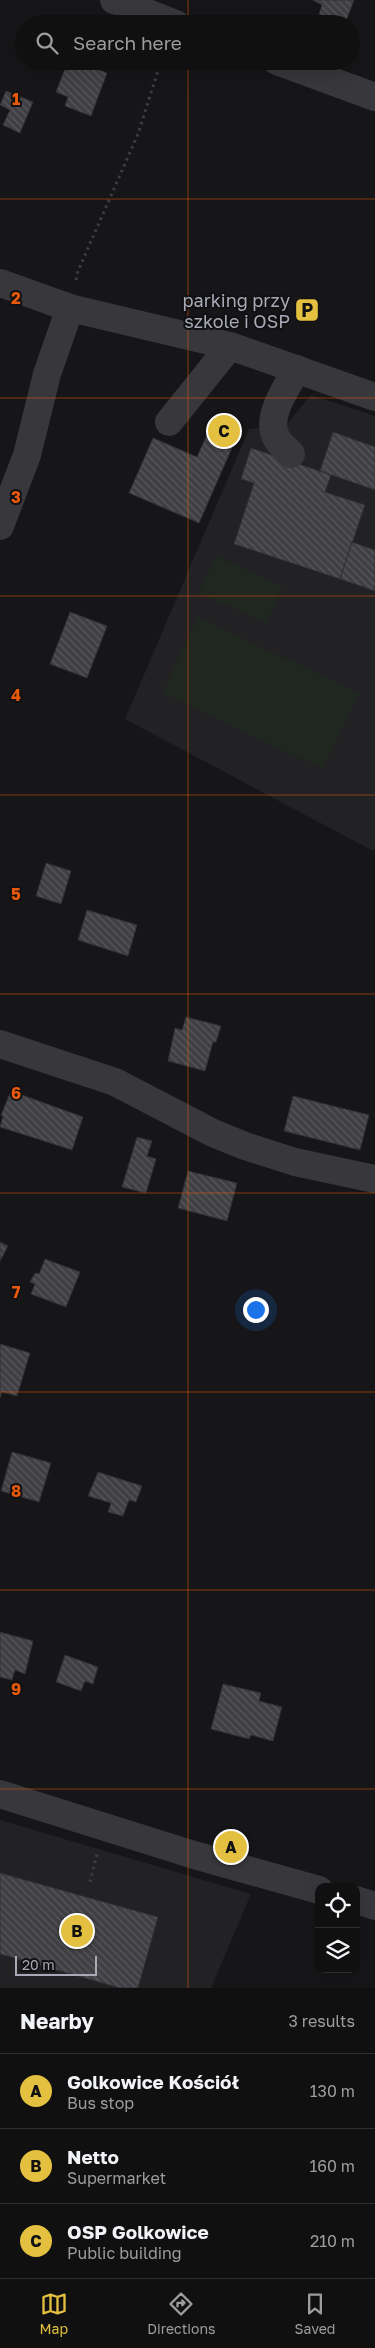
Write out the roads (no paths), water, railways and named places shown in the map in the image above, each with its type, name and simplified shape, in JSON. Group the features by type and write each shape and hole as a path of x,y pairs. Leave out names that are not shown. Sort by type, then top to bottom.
{"street":[{"path":"114,0 153,15"},
{"path":"302,70 375,97"},
{"path":"0,283 70,308 230,346 375,397"},
{"path":"0,526 27,455 47,374 70,308"},
{"path":"169,422 230,346"},
{"path":"291,454 276,438 273,423 279,403 297,369"},
{"path":"0,1044 115,1082 214,1133 245,1146 295,1162 375,1179"},
{"path":"0,1794 194,1855 315,1889"},
{"path":"360,1901 375,1906"}],"place":[{"name":"parking przy szkole i OSP","path":"307,310"},
{"name":"OSP Golkowice","path":"224,431"},
{"name":"Golkowice Kościół","path":"231,1847"},
{"name":"Netto","path":"77,1931"}]}
